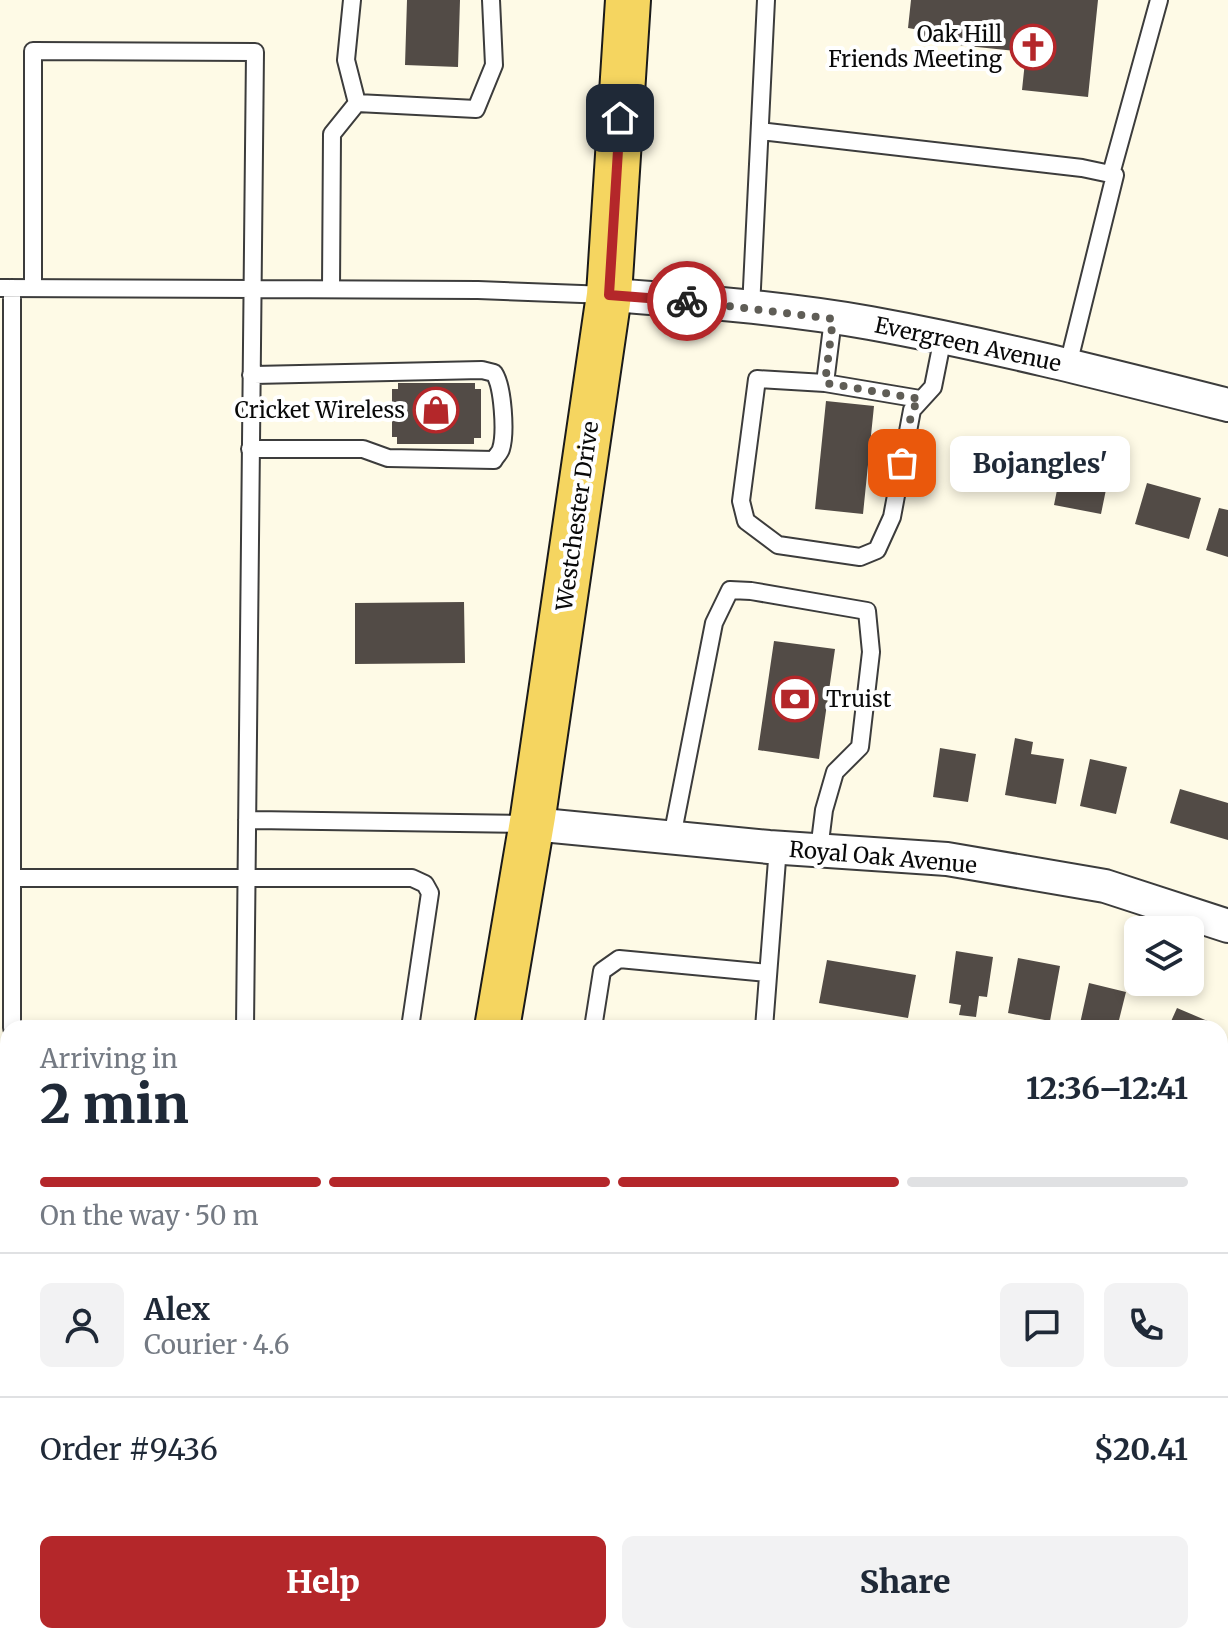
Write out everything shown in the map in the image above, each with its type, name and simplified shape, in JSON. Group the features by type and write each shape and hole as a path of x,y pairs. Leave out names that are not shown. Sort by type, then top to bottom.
{"main road":[{"name":"Westchester Drive","path":"498,1020 532,824 609,295 628,0"}],"street":[{"name":"Evergreen Avenue","path":"609,295 751,308 943,337 1228,405"},
{"name":"Royal Oak Avenue","path":"532,824 947,859 1105,886 1228,926"}],"lane":[{"path":"352,0 346,60 357,103"},
{"path":"357,103 476,109 494,65 491,0"},
{"path":"751,308 766,0"},
{"path":"1111,174 1159,0"},
{"path":"33,288 33,51 255,52 245,1020"},
{"path":"331,289 332,134 357,103"},
{"path":"760,131 1082,168 1115,175 1068,365"},
{"path":"12,1020 6,288 478,290 609,295"},
{"path":"825,383 833,319"},
{"path":"920,399 825,383 757,379 741,501 746,521 778,545 860,557 877,550 892,517 912,410 933,387 943,337"},
{"path":"250,449 363,449 388,458 494,460 501,449 503,396 494,373 482,370 251,375"},
{"path":"672,837 714,623 730,590 751,591 867,611 871,652 862,738 860,747 835,772 824,810 819,850"},
{"path":"247,820 532,824"},
{"path":"765,1020 778,847"},
{"path":"12,878 412,878 425,884 430,893 411,1020"},
{"path":"594,1020 602,971 619,959 768,973"}],"building":[{"path":"407,0 460,0 458,67 405,65"},
{"name":"Oak Hill Friends Meeting","path":"911,0 1098,0 1088,97 1022,90 1026,52 919,41 920,30 908,28"},
{"path":"398,383 475,383 475,389 481,389 481,438 474,438 474,444 397,444 397,437 392,437 392,389 398,389"},
{"path":"826,401 874,406 863,514 815,509"},
{"path":"1063,460 1110,470 1101,514 1054,505"},
{"path":"1147,483 1201,498 1189,539 1135,524"},
{"path":"1219,508 1228,510 1228,557 1206,550"},
{"path":"464,602 465,663 355,664 355,603"},
{"path":"774,641 835,649 819,759 758,750"},
{"path":"1015,738 1033,742 1031,754 1064,759 1056,804 1005,795"},
{"path":"940,748 976,754 968,802 933,797"},
{"path":"1090,759 1127,767 1116,814 1080,806"},
{"path":"1180,789 1228,803 1228,840 1170,823"},
{"path":"956,951 993,957 987,997 979,996 976,1017 959,1015 961,1005 949,1003"},
{"path":"1018,958 1060,966 1050,1020 1008,1013"},
{"path":"827,960 916,975 908,1018 819,1003"},
{"path":"1089,983 1124,992 1119,1020 1081,1020"},
{"path":"1177,1008 1205,1020 1172,1020"}],"way so far":[{"path":"687,301 833,319 825,383 920,399 912,410 902,463"}],"place":[{"name":"Oak Hill Friends Meeting","path":"1033,47"},
{"name":"Cricket Wireless","path":"436,410"},
{"name":"Bojangles'","path":"902,463"},
{"name":"Truist","path":"795,699"}],"route":[{"path":"620,118 609,295 687,301"}]}
